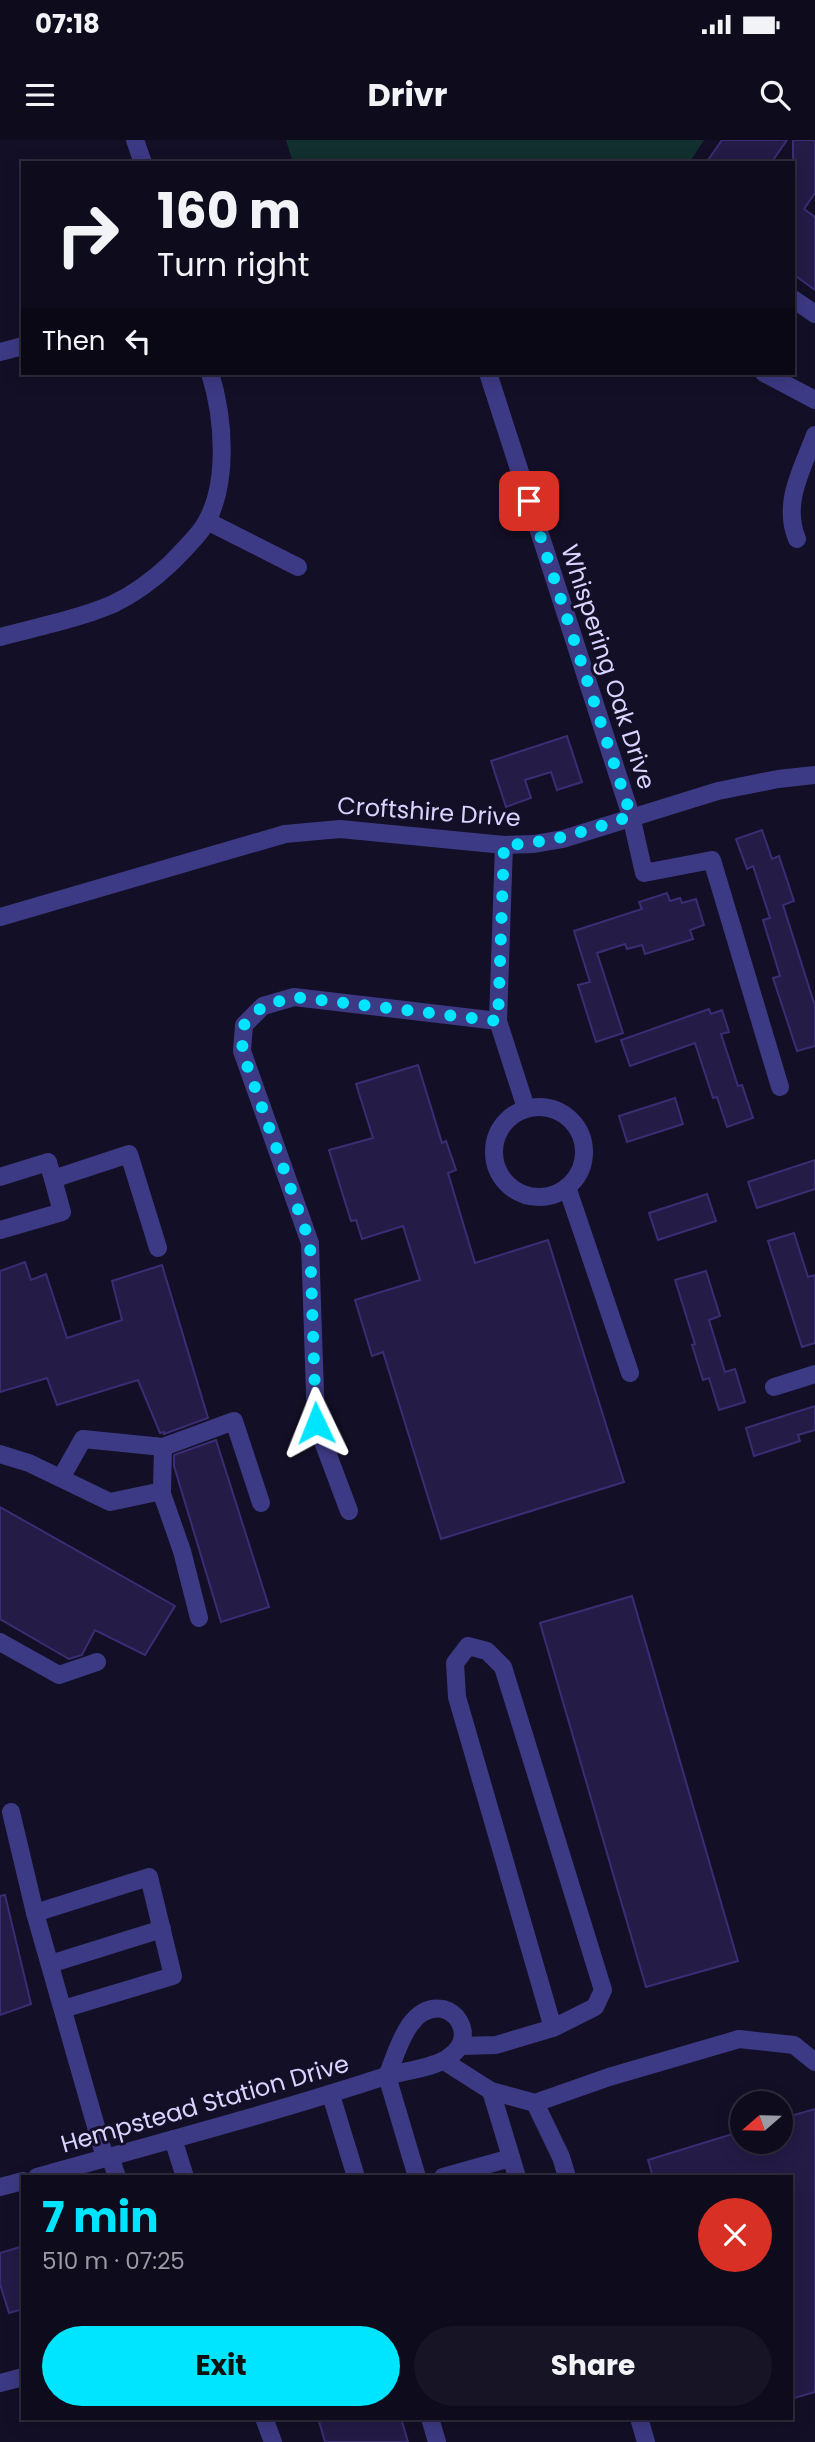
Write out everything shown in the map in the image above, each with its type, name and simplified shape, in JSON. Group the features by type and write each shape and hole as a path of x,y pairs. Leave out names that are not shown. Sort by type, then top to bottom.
{"street":[{"path":"135,140 142,161"},
{"path":"795,300 815,314"},
{"path":"0,352 21,347"},
{"path":"0,637 113,604 157,576 180,554 206,521 220,474 221,421 210,375"},
{"name":"Whispering Oak Drive","path":"489,375 631,816 644,873 712,860 780,1087"},
{"path":"768,375 815,400"},
{"path":"797,540 792,527 790,508 815,435"},
{"path":"206,521 298,567"},
{"name":"Croftshire Drive","path":"0,917 285,834 340,829 504,845 534,844 563,839 718,791 815,775"},
{"path":"504,845 498,1021 526,1108"},
{"path":"349,1511 316,1423 310,1243 242,1051 244,1025 263,1006 294,997 498,1021"},
{"path":"541,1106 557,1110 570,1118 579,1131 584,1146 578,1175 567,1187 555,1194 541,1197 526,1195 508,1184 496,1166 494,1152 499,1131 513,1114 526,1108 541,1106"},
{"path":"0,1177 51,1171 129,1154 158,1248"},
{"path":"0,1230 62,1212 51,1171"},
{"path":"567,1187 630,1373"},
{"path":"774,1387 815,1374"},
{"path":"61,1478 83,1439 163,1447 234,1421 261,1503"},
{"path":"163,1447 161,1491 183,1551 199,1618"},
{"path":"0,1454 29,1463 110,1502 161,1491"},
{"path":"0,1642 59,1675 97,1662"},
{"path":"460,2046 496,2046 553,2028 595,2007 603,1990 503,1667 487,1651 468,1646 456,1663 457,1698 553,2028"},
{"path":"10,1812 63,2009 107,2157 116,2175"},
{"path":"35,1913 149,1877 173,1976 63,2009"},
{"path":"50,1964 162,1929"},
{"name":"Hempstead Station Drive","path":"44,2175 444,2061 460,2046 463,2038 457,2017 451,2011 439,2008 425,2011 409,2025 387,2076"},
{"path":"444,2061 491,2091 535,2103 609,2077 739,2039 794,2045 815,2062"},
{"path":"387,2076 416,2175"},
{"path":"491,2091 516,2175"},
{"path":"331,2095 355,2175"},
{"path":"535,2103 561,2157 566,2175"},
{"path":"173,2139 183,2175"},
{"path":"450,2175 511,2158"},
{"path":"0,2187 21,2182"},
{"path":"0,2383 21,2378"},
{"path":"265,2420 273,2442"},
{"path":"431,2420 437,2442"},
{"path":"640,2420 646,2442"}],"green space":[{"path":"286,140 704,140 690,161 292,161"}],"building":[{"path":"722,140 787,140 772,161 707,161"},
{"path":"793,140 815,140 815,193 804,209 815,217 815,290 795,275"},
{"path":"567,736 582,782 557,790 551,772 525,780 531,798 506,807 491,761"},
{"path":"762,830 772,859 779,856 794,901 783,905 815,1006 815,1046 797,1051 773,978 780,976 763,920 770,918 753,866 747,869 736,839"},
{"path":"667,893 670,901 680,898 682,903 696,899 704,925 690,930 693,939 645,954 642,945 627,949 625,944 597,953 623,1033 596,1042 578,985 590,982 574,931 642,909 639,902"},
{"path":"709,1009 711,1014 722,1010 729,1032 721,1034 738,1086 742,1085 753,1118 727,1127 717,1097 713,1098 695,1043 630,1066 621,1040"},
{"path":"418,1065 442,1143 446,1141 456,1170 448,1173 475,1263 548,1240 624,1482 441,1539 383,1352 372,1356 355,1300 420,1280 403,1226 362,1239 356,1220 351,1221 329,1150 373,1138 356,1084"},
{"path":"675,1098 683,1124 627,1142 619,1116"},
{"path":"815,1160 815,1189 757,1208 748,1182"},
{"path":"707,1194 716,1221 658,1240 649,1213"},
{"path":"794,1233 808,1277 815,1275 815,1343 802,1347 768,1241"},
{"path":"25,1262 31,1280 46,1274 67,1338 122,1320 112,1281 162,1265 208,1418 164,1434 160,1433 138,1380 57,1405 47,1378 0,1392 0,1271"},
{"path":"706,1271 720,1316 709,1320 725,1372 735,1369 745,1402 719,1410 709,1378 703,1380 675,1280"},
{"path":"815,1406 815,1430 798,1435 800,1441 754,1456 746,1428"},
{"path":"216,1440 269,1607 221,1622 174,1466 174,1455"},
{"path":"0,1507 175,1606 145,1655 95,1630 82,1655 69,1659 0,1619"},
{"path":"632,1596 738,1961 646,1987 540,1623"},
{"path":"5,1895 31,2004 0,2015 0,1896"},
{"path":"815,2109 815,2392 793,2398 793,2175 652,2175 648,2160 730,2135 730,2154 793,2154 793,2115"},
{"path":"21,2247 21,2310 9,2313 0,2284 0,2253"},
{"path":"319,2420 402,2420 408,2442 325,2442"}],"route":[{"path":"316,1423 310,1243 242,1051 244,1025 263,1006 294,997 498,1021 504,845 563,839 631,816 618,784 529,501"}]}
